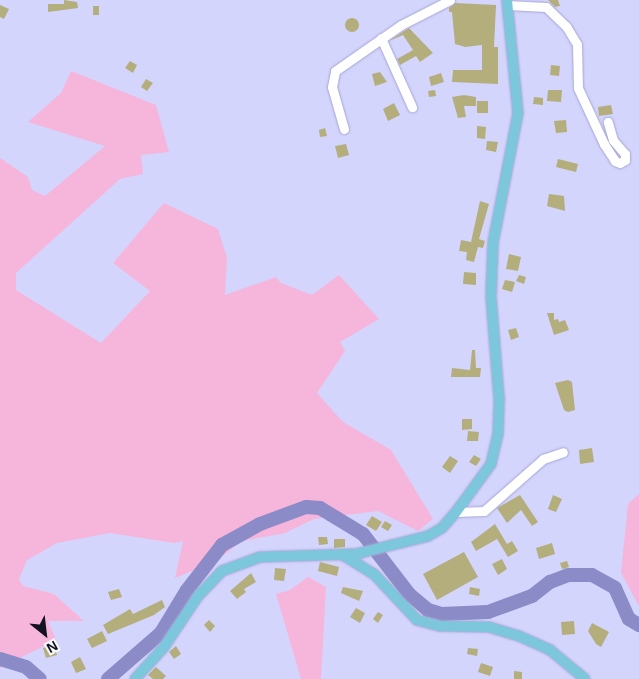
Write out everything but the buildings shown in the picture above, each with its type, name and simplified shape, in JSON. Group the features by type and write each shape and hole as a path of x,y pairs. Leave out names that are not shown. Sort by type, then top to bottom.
{"main road":[{"path":"135,679 164,647 198,596 222,571 260,557 343,555 372,551 428,536 442,528 456,512 491,464 498,434 497,353 491,282 493,243 511,162 518,113 507,3"},
{"path":"343,555 374,574 417,620 440,626 489,627 519,636 550,650 585,679"}],"street":[{"path":"344,129 332,77 342,64 381,38 450,0"},
{"path":"507,3 546,7 566,26 577,44 578,88 611,156 620,163 625,160 624,154 613,140 608,122"},
{"path":"381,38 412,107"},
{"path":"456,512 484,511 543,459 563,452"}],"shaded area":[{"path":"71,71 156,105 169,152 141,155 143,174 120,179 16,273 16,290 101,343 150,291 113,263 164,203 218,229 227,258 225,295 276,277 281,283 312,295 339,275 379,319 340,342 345,351 317,393 343,422 391,450 433,519 418,531 378,511 314,519 285,533 242,541 216,561 175,578 183,541 174,543 110,533 57,543 27,560 19,579 23,586 54,594 84,621 48,621 56,640 0,668 0,158 28,177 32,190 45,196 105,146 28,122 61,93"},
{"path":"639,494 639,606 621,573 628,504"},
{"path":"308,577 326,587 321,679 301,679 276,594 290,590"}],"waterway":[{"path":"108,679 161,633 187,590 222,545 260,524 306,507 320,508 363,534 409,594 428,610 442,614 488,612 532,596 550,582 568,575 592,575 615,588 629,619 639,625"},
{"path":"0,659 26,667 40,679"}]}
